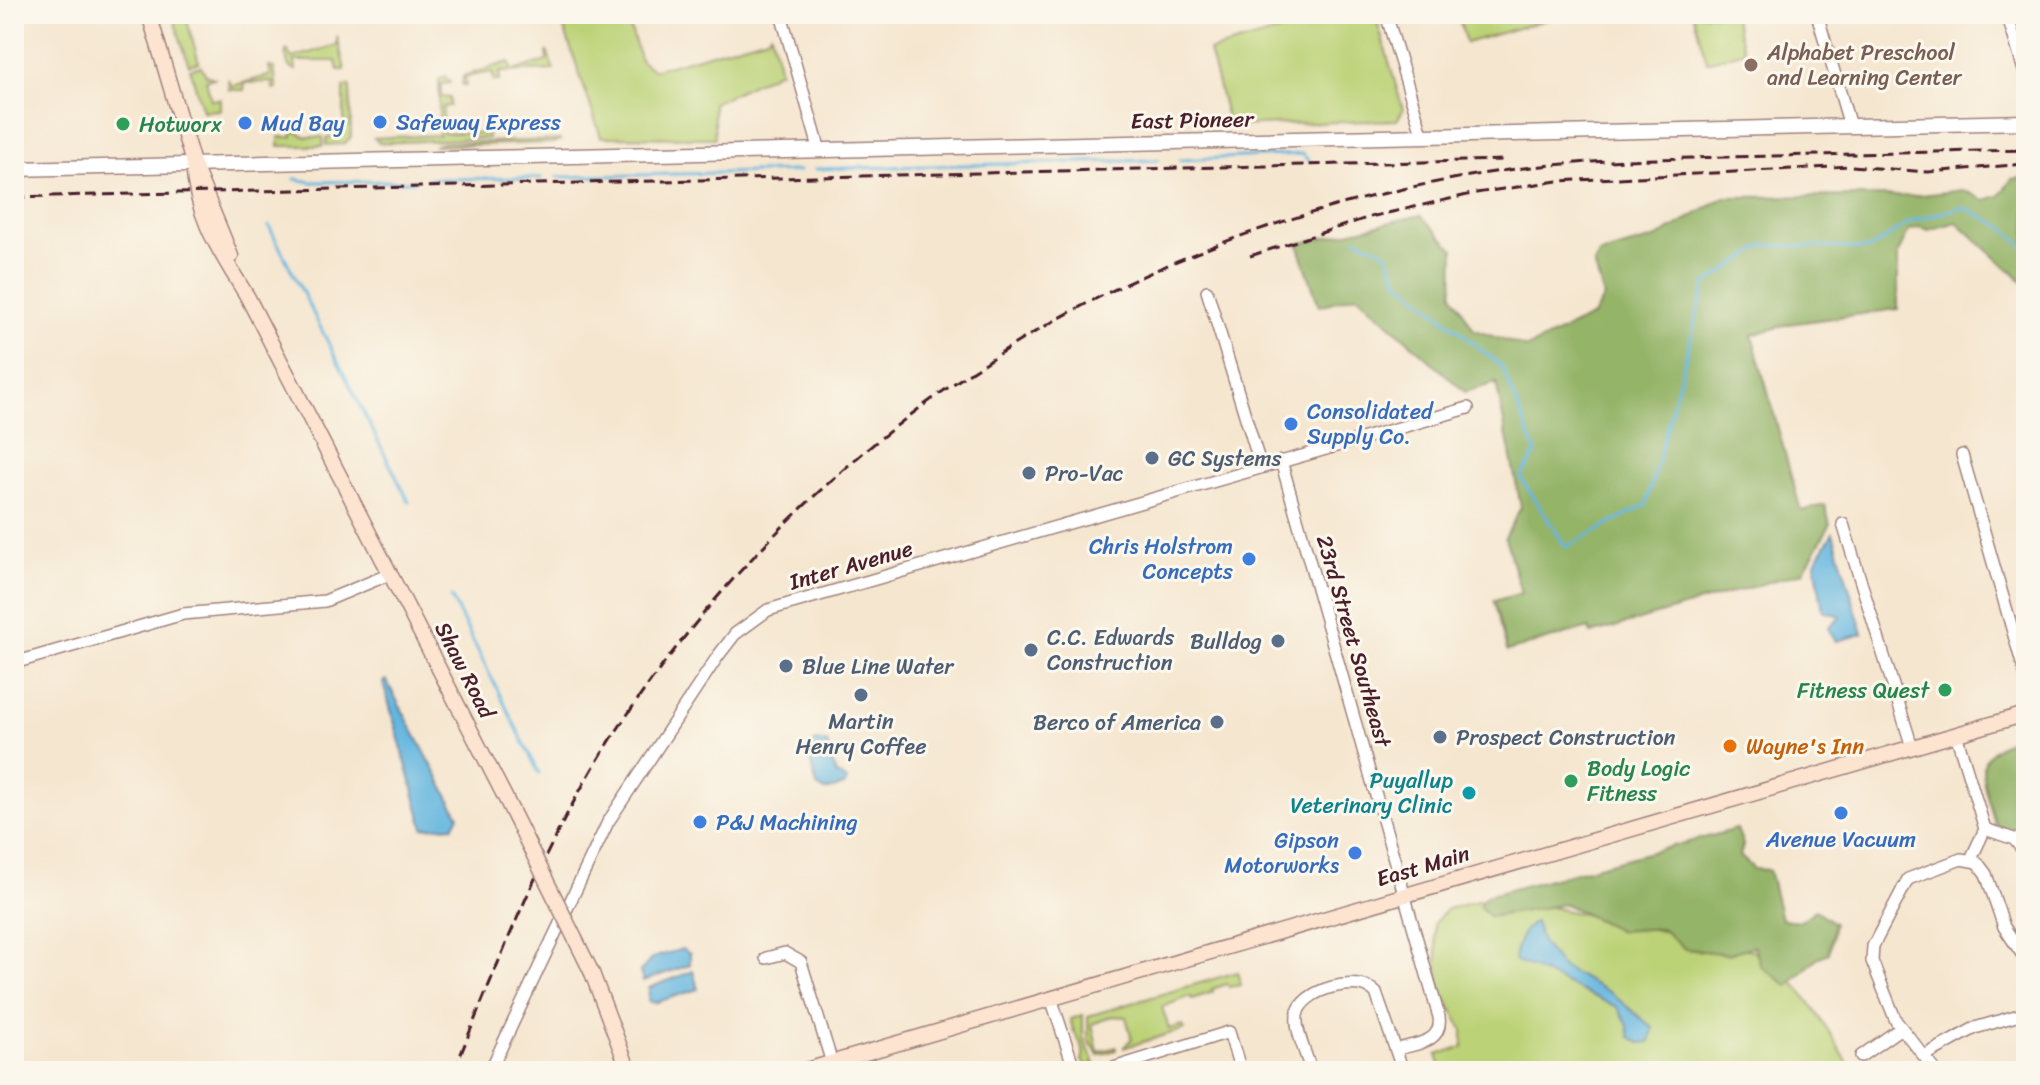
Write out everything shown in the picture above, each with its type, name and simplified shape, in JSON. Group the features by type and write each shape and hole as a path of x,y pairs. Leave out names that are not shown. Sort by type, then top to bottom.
{"main road":[{"name":"Shaw Road","path":"149,14 193,163 195,194 205,223 247,296 506,799 592,973 629,1071"},
{"name":"East Main","path":"805,1071 2026,714"}],"street":[{"path":"781,14 820,151"},
{"path":"1386,14 1423,137"},
{"path":"1817,14 1850,126"},
{"path":"2007,14 2026,75"},
{"name":"East Pioneer","path":"193,163 2026,122"},
{"path":"14,169 193,163"},
{"path":"1207,291 1261,467"},
{"name":"Inter Avenue","path":"490,1071 608,822 695,688 745,625 768,610 804,599 1468,408"},
{"path":"1962,455 2026,677"},
{"name":"23rd Street Southeast","path":"1281,461 1439,1017 1440,1028 1435,1037 1397,1049"},
{"path":"1843,524 1912,747"},
{"path":"14,663 183,614 325,601 390,574"},
{"path":"1956,734 1985,829 1971,859"},
{"path":"1985,829 2014,839 2026,854"},
{"path":"1971,859 1984,870 2004,927 2026,960"},
{"path":"1936,1071 1901,1028 1890,1009 1874,968 1873,946 1908,879 1943,865 1971,859"},
{"path":"766,958 785,953 794,956 806,973 832,1063"},
{"path":"1311,1071 1296,1021 1299,1009 1309,996 1361,984 1372,989 1403,1071"},
{"path":"1052,1001 1075,1071"},
{"path":"1926,1055 1975,1028 2026,1013"},
{"path":"1861,1056 1901,1028"},
{"path":"1104,1071 1229,1032 1241,1071"}],"green space":[{"path":"172,14 185,14 199,62 189,65"},
{"path":"564,14 626,14 641,61 653,70 767,37 771,33 780,71 713,103 715,138 601,137 563,25"},
{"path":"1342,14 1375,14 1403,110 1397,120 1229,126 1209,51"},
{"path":"1458,14 1567,14 1466,43"},
{"path":"1693,14 1733,14 1744,51 1707,62"},
{"path":"337,36 345,70 338,70 336,61 295,61 296,70 289,67 285,54 287,50 292,58 337,45"},
{"path":"547,51 554,70 500,72 499,81 494,81 492,72 465,77 466,86 462,86 463,76 509,62 512,71 547,61"},
{"path":"201,66 206,75 214,78 206,80 211,100 220,99 220,110 203,111 190,69"},
{"path":"269,67 274,68 277,89 273,89 272,82 245,83 244,90 229,90 228,79 232,86 271,75"},
{"path":"445,76 450,83 441,84 441,97 450,98 450,106 443,107 443,133 488,133 488,138 380,143 374,138 439,135 439,80"},
{"path":"350,86 351,137 344,144 326,145 327,137 341,136 344,132 344,87"},
{"path":"293,130 306,137 323,137 323,146 279,146 279,137 293,137"},
{"path":"561,140 553,143 433,146 444,143"},
{"path":"2026,177 2026,285 1957,222 1928,230 1920,227 1909,230 1898,253 1898,309 1789,324 1752,335 1801,511 1825,505 1830,525 1803,572 1591,634 1589,628 1507,651 1494,601 1521,593 1505,537 1521,507 1496,383 1465,392 1357,295 1319,306 1298,244 1420,215 1454,249 1453,294 1474,330 1527,348 1593,316 1604,297 1594,264 1600,254 1657,238 1725,197 1914,196 1963,190 1984,200 1999,196 2012,179"},
{"path":"2026,735 2026,830 2012,834 1996,827 1983,769 1986,758 1994,749"},
{"path":"1737,829 1743,845 1740,856 1754,869 1769,870 1781,919 1801,921 1815,910 1834,923 1829,953 1817,958 1788,986 1761,966 1754,946 1728,954 1685,949 1661,928 1620,931 1565,904 1490,917 1479,906 1486,896"},
{"path":"1490,898 1517,900 1750,950 1768,960 1797,987 1853,1071 1442,1071 1437,1055 1463,1047 1463,1030 1440,988 1434,923 1447,909"},
{"path":"1237,972 1241,985 1229,987 1227,984 1212,989 1213,992 1192,999 1190,996 1162,1007 1169,1029 1182,1025 1185,1029 1123,1048 1132,1039 1126,1017 1113,1016 1092,1024 1098,1052 1116,1047 1116,1050 1098,1055 1088,1039 1088,1016"},
{"path":"1083,1015 1083,1037 1095,1064 1087,1066 1082,1061 1083,1049 1071,1019"}],"water":[{"path":"1833,533 1863,634 1836,641 1828,628 1841,616 1823,611 1815,562"},
{"path":"386,680 459,816 453,826 424,828 383,682"},
{"path":"816,741 827,743 836,774 847,780 844,786 825,791 817,786 807,749"},
{"path":"1535,922 1543,944 1562,967 1611,993 1653,1028 1650,1042 1640,1043 1630,1037 1627,1023 1617,1007 1514,960 1523,933"},
{"path":"682,949 690,954 690,965 643,981 640,972 652,958"},
{"path":"693,971 698,989 654,1003 648,1001 649,988"}],"waterway":[{"path":"1180,160 1302,154 1309,161"},
{"path":"815,169 1158,160"},
{"path":"557,177 799,171"},
{"path":"428,179 541,178"},
{"path":"295,179 312,182 414,181"},
{"path":"1356,238 1387,253 1398,280 1502,367 1536,452 1521,478 1566,547 1646,505 1705,285 1764,245 1870,249 1911,221 1963,207 2003,227 2026,248"},
{"path":"269,226 409,502"},
{"path":"451,597 539,773"}],"railway":[{"path":"454,1071 523,905 583,785 606,747 689,632 781,528 883,437 993,358 1111,291 1237,238 1369,197 1508,170 1590,162 2026,150"},
{"path":"14,197 1505,160"},
{"path":"1250,256 1370,217 1476,193 1558,181 1851,166 1928,172 2026,164"}],"place":[{"name":"Alphabet Preschool and Learning Center","path":"1751,65"},
{"name":"Safeway Express","path":"380,122"},
{"name":"Mud Bay","path":"245,123"},
{"name":"Hotworx","path":"123,124"},
{"name":"Consolidated Supply Co.","path":"1291,424"},
{"name":"GC Systems","path":"1152,458"},
{"name":"Pro-Vac","path":"1029,473"},
{"name":"Chris Holstrom Concepts","path":"1249,559"},
{"name":"Bulldog","path":"1278,641"},
{"name":"C.C. Edwards Construction","path":"1031,650"},
{"name":"Blue Line Water","path":"786,666"},
{"name":"Fitness Quest","path":"1945,690"},
{"name":"Martin Henry Coffee","path":"861,695"},
{"name":"Berco of America","path":"1217,722"},
{"name":"Prospect Construction","path":"1440,737"},
{"name":"Wayne's Inn","path":"1730,746"},
{"name":"Body Logic Fitness","path":"1571,781"},
{"name":"Puyallup Veterinary Clinic","path":"1469,793"},
{"name":"Avenue Vacuum","path":"1841,813"},
{"name":"P&J Machining","path":"700,822"},
{"name":"Gipson Motorworks","path":"1355,853"}]}
